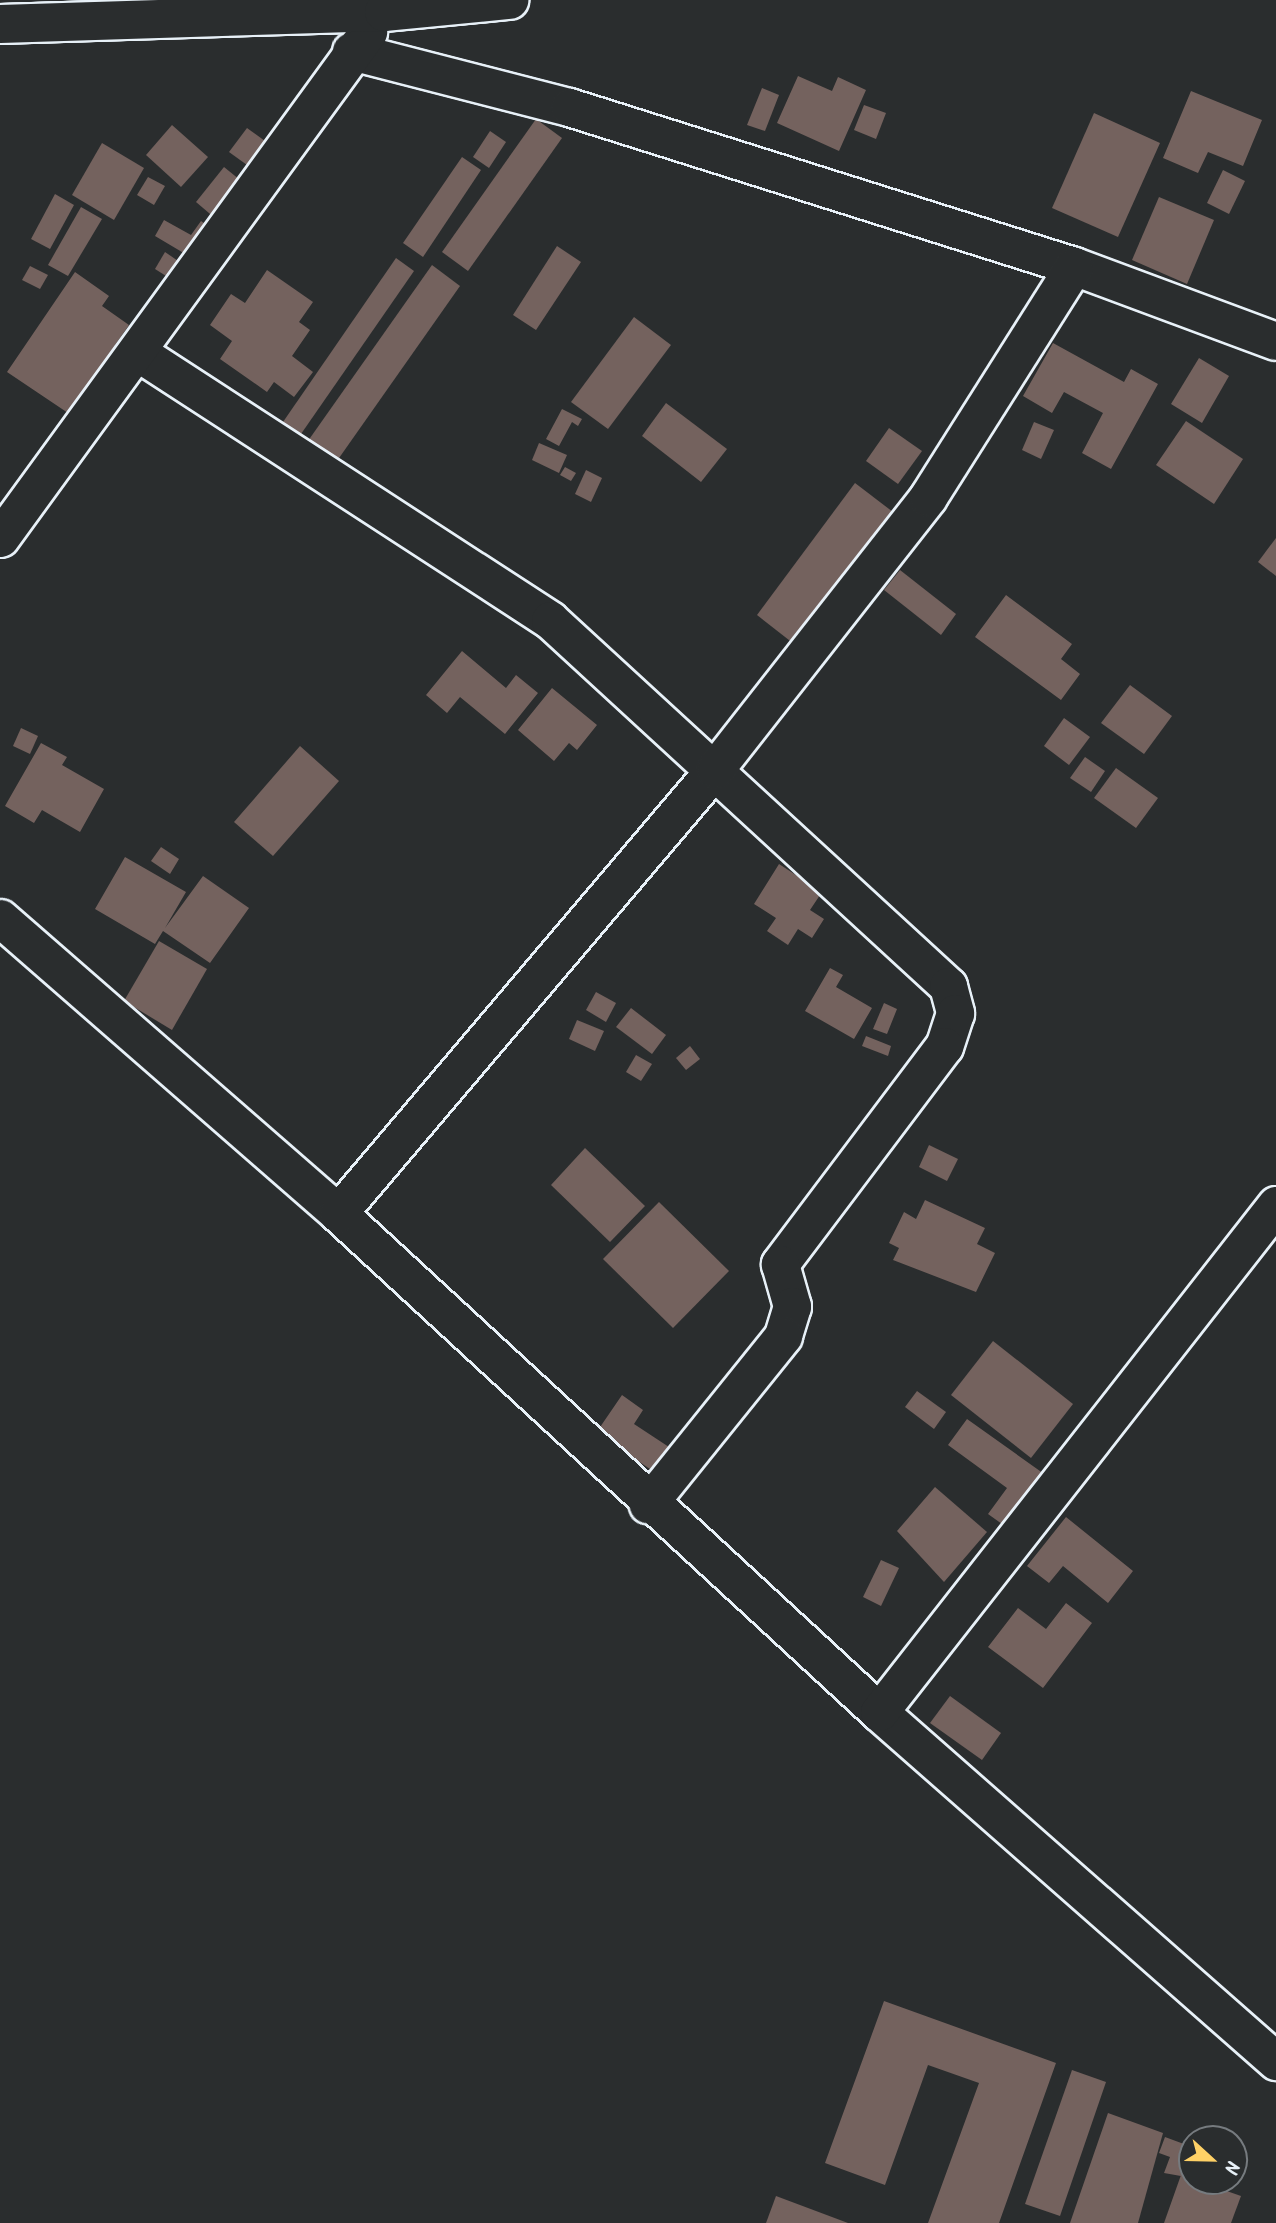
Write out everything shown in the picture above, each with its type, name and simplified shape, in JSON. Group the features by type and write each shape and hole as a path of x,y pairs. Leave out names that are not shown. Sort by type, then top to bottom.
{"street":[{"path":"0,24 268,7 384,12 509,0"},
{"path":"0,538 139,353 351,51 384,12"},
{"path":"351,51 569,107 1074,266 1276,341"},
{"path":"338,1213 715,769 928,497 1074,266"},
{"path":"139,353 550,620 931,964 948,986 955,1013 944,1046 791,1242 780,1264 792,1306 783,1336 648,1504"},
{"path":"0,918 338,1213 648,1504 879,1712 1276,2061"},
{"path":"879,1712 1276,1205"}],"building":[{"path":"798,76 832,91 838,77 866,90 839,151 777,123"},
{"path":"762,88 779,95 765,131 747,125"},
{"path":"1191,91 1262,120 1243,166 1208,152 1198,173 1163,158"},
{"path":"864,105 886,113 876,139 854,130"},
{"path":"1094,113 1160,143 1118,237 1052,208"},
{"path":"536,119 562,138 468,271 442,252"},
{"path":"172,125 208,157 181,187 146,155"},
{"path":"247,128 276,149 258,173 229,152"},
{"path":"490,131 506,142 489,168 473,157"},
{"path":"102,143 144,168 114,220 72,195"},
{"path":"462,157 481,170 423,257 403,243"},
{"path":"224,167 245,184 216,219 196,202"},
{"path":"1223,170 1245,181 1229,214 1207,203"},
{"path":"148,177 165,186 154,205 137,195"},
{"path":"55,194 74,205 50,249 31,239"},
{"path":"1159,197 1214,220 1187,284 1132,260"},
{"path":"81,207 102,219 68,276 48,265"},
{"path":"164,220 191,235 201,221 217,232 187,255 155,236"},
{"path":"557,246 581,262 536,330 513,315"},
{"path":"165,252 184,265 174,281 155,269"},
{"path":"396,258 414,271 301,434 283,422"},
{"path":"432,265 460,286 332,468 303,448"},
{"path":"30,266 48,275 40,289 22,280"},
{"path":"267,270 313,302 299,322 310,330 292,356 313,372 294,397 274,382 267,392 220,359 232,341 210,325 231,294 245,303"},
{"path":"75,272 109,296 102,306 129,325 115,345 123,351 91,398 82,392 68,413 7,372"},
{"path":"634,317 671,345 608,429 571,402"},
{"path":"1053,343 1124,382 1131,369 1158,384 1111,469 1082,453 1103,413 1064,392 1052,413 1023,396"},
{"path":"1199,358 1229,376 1202,423 1171,404"},
{"path":"666,403 727,449 701,482 642,436"},
{"path":"562,409 582,419 578,426 572,422 559,446 546,439"},
{"path":"1186,421 1243,459 1214,504 1156,465"},
{"path":"1034,422 1054,430 1041,459 1022,450"},
{"path":"889,428 922,451 898,484 866,461"},
{"path":"539,443 567,455 559,473 532,460"},
{"path":"565,467 576,473 571,481 560,475"},
{"path":"586,470 602,478 591,502 575,494"},
{"path":"855,483 893,512 794,644 757,615"},
{"path":"1276,538 1276,576 1258,562"},
{"path":"900,570 956,614 941,635 884,590"},
{"path":"1006,595 1072,644 1061,659 1080,674 1061,700 975,637"},
{"path":"462,651 506,688 516,675 538,693 505,734 460,697 447,713 426,695"},
{"path":"1130,685 1172,716 1144,754 1101,723"},
{"path":"552,688 597,725 577,750 569,743 554,761 518,730"},
{"path":"1064,718 1090,737 1069,765 1044,746"},
{"path":"21,728 38,736 30,754 13,746"},
{"path":"41,743 67,757 62,765 104,789 80,832 42,810 34,823 5,806"},
{"path":"300,746 339,781 273,856 234,822"},
{"path":"1085,757 1105,771 1091,792 1070,778"},
{"path":"1116,768 1158,798 1136,828 1094,798"},
{"path":"161,847 179,859 170,874 151,861"},
{"path":"125,857 186,892 165,928 203,876 249,908 210,963 163,931 155,944 95,909"},
{"path":"779,864 822,892 810,910 824,919 812,938 798,929 788,945 767,931 776,918 754,904"},
{"path":"159,941 207,969 172,1030 124,1001"},
{"path":"830,968 843,975 836,987 872,1008 854,1039 805,1011"},
{"path":"596,992 616,1003 606,1022 586,1010"},
{"path":"884,1003 897,1009 887,1034 873,1029"},
{"path":"631,1008 666,1035 652,1054 616,1027"},
{"path":"577,1020 604,1031 595,1051 569,1039"},
{"path":"866,1036 891,1046 888,1056 862,1046"},
{"path":"690,1046 700,1059 686,1070 676,1058"},
{"path":"636,1055 652,1064 641,1081 626,1072"},
{"path":"929,1145 958,1159 947,1181 919,1167"},
{"path":"585,1148 645,1206 610,1242 551,1185"},
{"path":"925,1200 985,1228 977,1244 995,1253 976,1292 893,1260 899,1248 889,1243 904,1212 916,1219"},
{"path":"659,1202 729,1271 673,1328 603,1259"},
{"path":"993,1341 1073,1404 1031,1458 951,1395"},
{"path":"917,1391 946,1412 934,1429 905,1407"},
{"path":"622,1395 643,1410 634,1424 672,1449 656,1473 596,1433"},
{"path":"967,1419 1047,1476 1009,1529 988,1514 1007,1488 948,1445"},
{"path":"935,1487 987,1532 944,1582 897,1531"},
{"path":"1066,1517 1133,1571 1108,1603 1063,1566 1049,1583 1027,1566"},
{"path":"881,1560 899,1568 881,1606 863,1597"},
{"path":"1066,1603 1092,1623 1043,1688 988,1647 1018,1608 1046,1629"},
{"path":"950,1696 1001,1733 982,1760 930,1723"},
{"path":"884,2001 1056,2063 999,2223 928,2223 979,2083 928,2065 885,2185 825,2163"},
{"path":"1072,2070 1106,2082 1060,2216 1025,2204"},
{"path":"1108,2113 1163,2133 1138,2223 1070,2223"},
{"path":"1165,2137 1178,2142 1178,2176 1164,2173 1170,2157 1159,2153"},
{"path":"1178,2183 1178,2195 1241,2196 1231,2223 1164,2223"},
{"path":"776,2196 848,2223 766,2223"}]}
